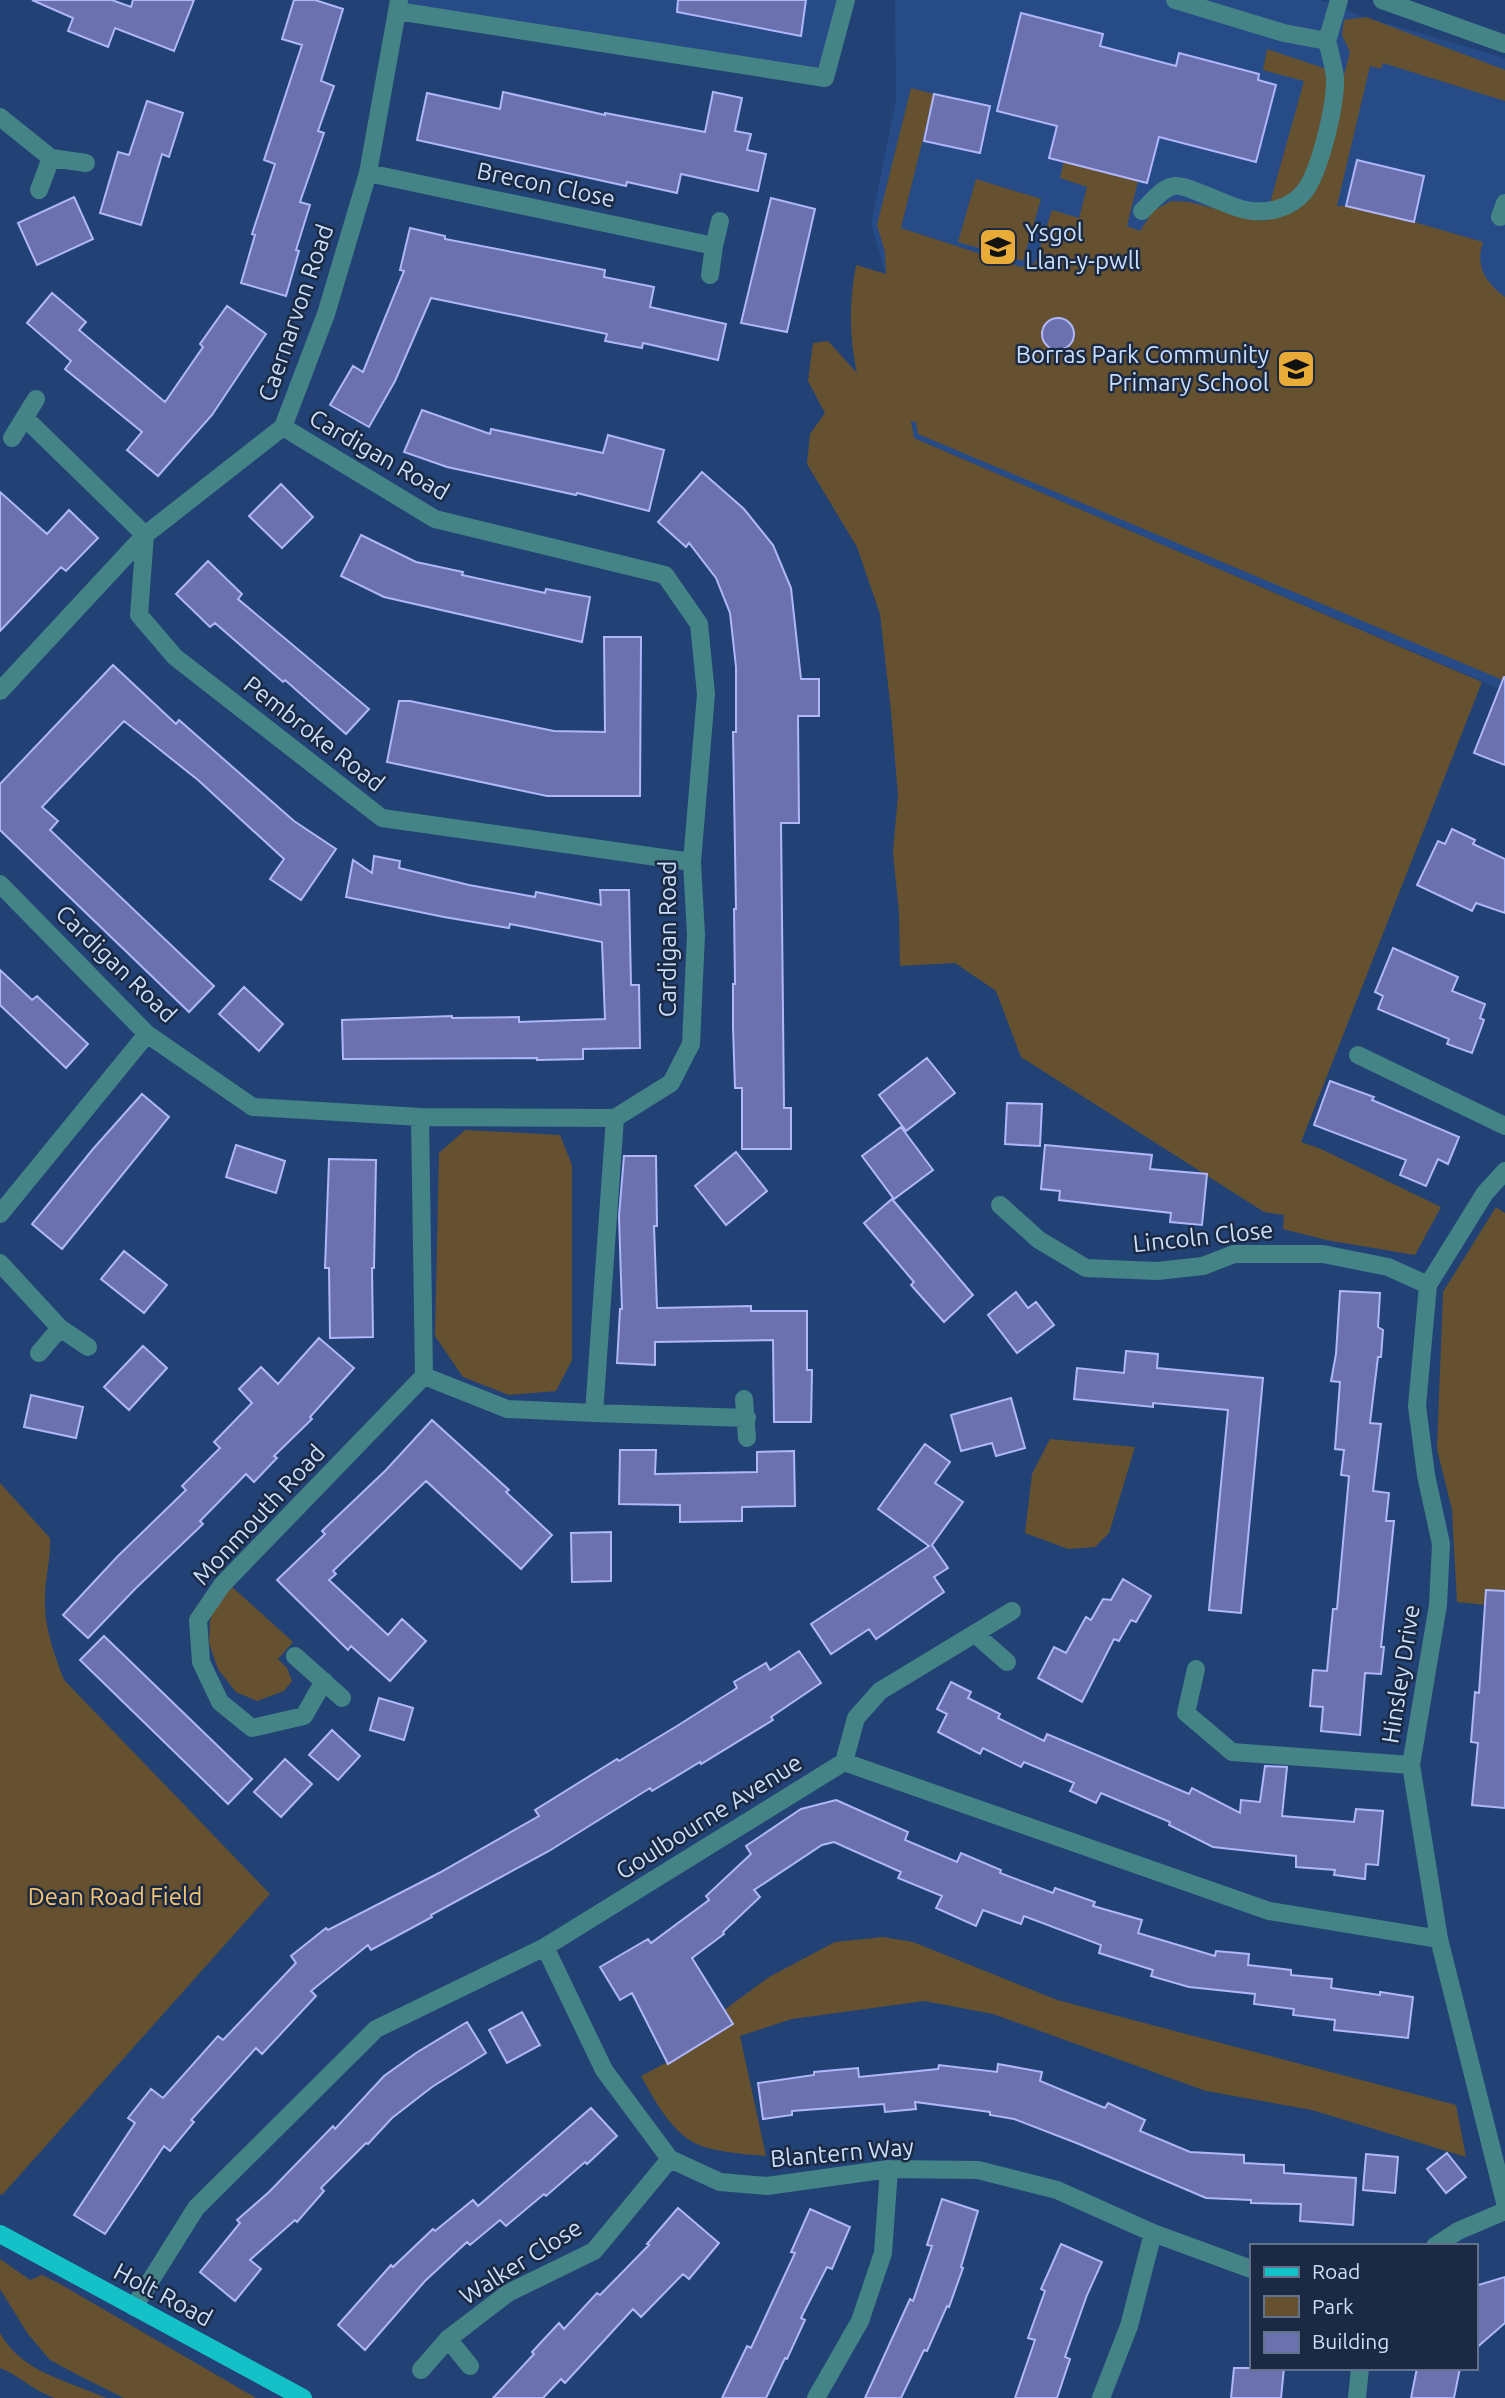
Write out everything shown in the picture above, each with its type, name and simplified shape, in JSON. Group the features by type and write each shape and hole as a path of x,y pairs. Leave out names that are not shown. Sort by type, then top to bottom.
{"main road":[{"name":"Holt Road","path":"0,2234 303,2398"}],"street":[{"path":"398,6 825,78 846,0"},
{"path":"1175,0 1284,33 1328,41"},
{"path":"1142,211 1165,189 1173,186 1188,188 1247,211 1275,210 1297,199 1310,183 1327,134 1335,81 1328,41 1339,0"},
{"path":"1382,0 1505,44"},
{"name":"Caernarvon Road","path":"0,691 145,535 282,427 326,314 368,173 398,6"},
{"path":"0,117 51,158 86,163"},
{"path":"39,190 51,158"},
{"name":"Brecon Close","path":"368,173 714,246"},
{"path":"710,275 720,221"},
{"path":"12,438 36,399"},
{"path":"25,418 145,535"},
{"name":"Cardigan Road","path":"0,884 147,1034 253,1107 420,1117 615,1118 671,1083 691,1044 696,934 692,862 706,694 699,624 665,575 435,519 282,427"},
{"name":"Pembroke Road","path":"145,535 139,615 175,657 382,818 692,862"},
{"path":"0,1214 147,1034"},
{"path":"1359,1055 1505,1126"},
{"path":"420,1117 424,1376 507,1409 747,1418"},
{"path":"594,1413 615,1118"},
{"name":"Hinsley Drive","path":"1505,1171 1485,1193 1428,1285 1417,1406 1426,1475 1441,1544 1438,1605 1411,1765 1439,1939 1505,2202"},
{"name":"Lincoln Close","path":"1000,1205 1039,1240 1086,1268 1157,1271 1203,1266 1234,1254 1323,1254 1388,1267 1428,1285"},
{"path":"0,1263 60,1328 88,1347"},
{"path":"39,1353 60,1328"},
{"name":"Monmouth Road","path":"324,1681 304,1716 252,1728 220,1702 201,1662 198,1620 222,1585 424,1376"},
{"path":"744,1399 747,1438"},
{"path":"1012,1611 880,1691 856,1718 844,1762 1269,1912 1439,1939"},
{"path":"975,1634 1007,1662"},
{"path":"295,1656 342,1698"},
{"path":"1196,1669 1186,1713 1232,1752 1411,1765"},
{"name":"Goulbourne Avenue","path":"134,2307 196,2208 376,2029 545,1947 844,1762"},
{"name":"Blantern Way","path":"545,1947 604,2070 670,2159 720,2182 767,2186 889,2169 978,2170 1057,2190 1153,2233 1250,2269"},
{"name":"Walker Close","path":"421,2370 448,2339 508,2293 594,2250 670,2159"},
{"path":"816,2398 860,2322 883,2253 889,2169"},
{"path":"1437,2244 1458,2231 1505,2211"},
{"path":"1101,2398 1129,2326 1153,2233"},
{"name":"Walker Close","path":"448,2339 470,2366"},
{"path":"1357,2398 1360,2370"}],"shaded area":[{"path":"399,0 846,0 825,78 397,11"},
{"path":"895,0 1320,0 1368,18 1505,58 1505,691 914,438 890,288 871,224 896,101"}],"green space":[{"path":"1366,17 1505,70 1505,101 1383,63 1381,69 1370,66 1337,206 1414,222 1483,242 1481,266 1487,279 1505,297 1505,681 918,434 916,422 911,421 914,438 1482,682 1301,1142 1441,1207 1415,1255 1326,1240 1283,1229 1284,1215 1264,1212 1021,1057 996,991 955,963 900,966 899,913 893,852 898,795 880,614 857,547 807,464 810,434 825,413 808,381 813,343 828,341 857,373 851,319 856,265 886,274 885,252 877,225 911,88 934,94 901,228 1021,267 1035,263 1052,210 1079,218 1087,187 1060,178 1064,161 1138,181 1127,226 1140,231 1153,211 1171,201 1189,202 1265,221 1304,81 1263,70 1267,49 1344,75 1350,52 1342,35 1344,20"},
{"path":"976,179 1041,199 1023,261 958,242"},
{"path":"465,1130 560,1135 572,1165 572,1360 556,1391 509,1395 463,1377 435,1336 439,1153"},
{"path":"1496,1207 1505,1213 1505,1607 1457,1602 1452,1510 1437,1449 1443,1292"},
{"path":"1050,1439 1135,1447 1109,1533 1095,1547 1068,1549 1025,1533 1032,1474"},
{"name":"Dean Road Field","path":"0,1483 50,1538 45,1591 46,1620 64,1680 270,1894 2,2195 0,2194"},
{"path":"231,1586 293,1642 278,1659 287,1668 292,1681 284,1691 257,1701 236,1692 218,1669 209,1643 210,1621 215,1604"},
{"path":"883,1937 913,1942 1057,2000 1456,2105 1466,2157 1312,2110 1206,2091 993,2014 924,2001 792,2019 740,2036 766,2156 707,2148 691,2141 675,2128 662,2112 641,2076 681,2055 727,2008 769,1977 835,1942"},
{"path":"0,2259 30,2280 42,2275 60,2284 256,2398 124,2398 50,2360 28,2334 0,2289"},
{"path":"0,2333 20,2358 33,2366 106,2398 55,2398 0,2368"}],"building":[{"path":"32,0 112,0 131,7 133,0 194,0 174,51 115,28 108,47 68,31 73,18"},
{"path":"294,0 315,0 343,9 321,81 334,86 318,131 324,133 300,202 310,205 286,296 241,283 255,235 252,234 275,164 264,160 302,45 282,39"},
{"path":"678,0 806,0 801,36 677,12"},
{"name":"Ysgol Llan-y-pwll","path":"1021,13 1103,34 1100,46 1176,66 1179,53 1259,74 1258,80 1276,85 1256,162 1159,137 1147,183 1049,158 1057,126 997,111"},
{"path":"503,92 605,115 705,132 713,92 742,98 735,131 751,134 747,150 766,154 758,191 681,174 677,193 627,182 626,186 417,140 427,93 500,109"},
{"path":"934,94 990,106 980,153 924,141"},
{"path":"147,101 183,113 169,157 162,154 141,225 100,213 118,152 129,155"},
{"path":"1357,160 1424,176 1414,222 1346,206"},
{"path":"74,197 93,239 37,265 18,223"},
{"path":"771,198 815,209 787,332 741,323"},
{"path":"410,228 445,236 445,239 605,270 604,277 654,287 650,307 726,324 718,360 643,343 642,348 605,341 607,334 431,298 395,381 369,427 330,405 353,366 363,372 404,271 400,270"},
{"path":"52,293 86,322 79,330 165,402 227,306 266,334 212,415 158,476 127,450 142,432 65,369 71,361 27,323"},
{"path":"1058,318 1070,322 1074,334 1070,346 1058,350 1046,346 1042,334 1046,322"},
{"path":"422,410 490,434 491,429 603,453 608,435 664,450 649,511 577,493 576,495 447,467 404,452"},
{"path":"702,472 744,509 773,545 791,588 801,679 819,679 819,716 798,716 799,823 781,823 784,1108 791,1108 791,1149 742,1149 742,1088 735,1088 733,732 736,732 736,667 730,613 716,578 689,543 686,547 658,522"},
{"path":"281,484 313,517 282,548 249,516"},
{"path":"0,492 47,534 69,510 98,538 66,571 61,567 0,631"},
{"path":"361,535 416,562 463,572 462,575 545,593 546,589 590,597 582,642 384,597 341,576"},
{"path":"208,561 242,594 238,599 369,709 346,734 215,623 210,627 176,594"},
{"path":"604,637 641,637 640,796 547,796 387,762 399,701 554,731 605,732"},
{"path":"113,665 176,724 179,720 294,821 336,849 301,900 270,879 284,859 198,780 124,721 42,807 58,821 50,830 214,986 189,1012 0,830 0,784"},
{"path":"1505,677 1505,765 1474,753"},
{"path":"1452,829 1475,840 1473,844 1505,859 1505,913 1476,903 1472,911 1417,885 1438,841 1445,844"},
{"path":"374,856 400,861 399,868 535,897 536,892 601,905 600,890 629,890 631,985 639,985 640,1048 583,1049 583,1059 343,1059 342,1020 452,1016 519,1017 519,1022 605,1019 602,942 510,924 509,928 444,917 346,897 353,860 372,873"},
{"path":"1393,948 1458,977 1452,991 1485,1004 1480,1018 1484,1020 1472,1053 1447,1044 1449,1039 1378,1009 1383,996 1375,992"},
{"path":"0,970 32,1000 37,996 88,1044 66,1068 0,1005"},
{"path":"244,987 283,1024 259,1051 219,1014"},
{"path":"927,1058 955,1093 906,1131 879,1095"},
{"path":"1330,1081 1374,1097 1372,1100 1459,1137 1448,1164 1438,1159 1426,1186 1400,1175 1406,1160 1314,1125"},
{"path":"142,1094 169,1117 62,1249 32,1224"},
{"path":"1007,1103 1042,1104 1040,1146 1005,1144"},
{"path":"901,1127 933,1170 894,1199 862,1156"},
{"path":"236,1145 285,1161 276,1193 226,1177"},
{"path":"1045,1145 1152,1155 1150,1169 1207,1174 1202,1225 1170,1222 1171,1213 1059,1200 1060,1191 1041,1189"},
{"path":"736,1152 767,1191 726,1225 695,1186"},
{"path":"624,1156 656,1156 657,1226 654,1226 657,1308 751,1306 751,1311 807,1311 807,1370 812,1370 811,1422 774,1422 773,1340 655,1342 655,1365 617,1363 622,1309 619,1216"},
{"path":"329,1159 376,1160 372,1268 373,1337 330,1338 329,1268 325,1268"},
{"path":"892,1199 973,1295 944,1322 911,1285 914,1282 864,1223"},
{"path":"124,1251 167,1285 144,1313 101,1279"},
{"path":"1340,1291 1380,1293 1378,1327 1383,1330 1381,1357 1378,1357 1370,1423 1381,1424 1373,1491 1389,1493 1386,1521 1394,1521 1381,1647 1384,1647 1381,1674 1365,1673 1360,1735 1321,1731 1323,1707 1310,1706 1313,1670 1327,1671 1333,1609 1337,1609 1349,1476 1341,1475 1344,1450 1335,1449 1340,1382 1331,1381 1336,1354"},
{"path":"1016,1292 1028,1308 1036,1302 1054,1325 1017,1353 988,1315"},
{"path":"319,1338 354,1368 310,1417 312,1419 274,1456 277,1458 254,1482 246,1474 200,1521 203,1524 88,1638 63,1615 117,1557 186,1490 182,1486 220,1448 214,1442 252,1403 239,1389 261,1367 278,1384"},
{"path":"143,1346 167,1368 129,1410 104,1387"},
{"path":"1126,1351 1158,1354 1157,1368 1263,1378 1241,1613 1209,1610 1228,1410 1153,1403 1153,1407 1074,1399 1077,1368 1124,1373"},
{"path":"31,1395 83,1407 76,1438 24,1427"},
{"path":"1011,1398 1025,1448 996,1456 992,1443 961,1451 951,1415"},
{"path":"432,1420 509,1490 506,1492 552,1535 521,1569 426,1481 333,1571 336,1574 329,1580 388,1635 402,1619 426,1641 390,1681 351,1646 348,1650 277,1580 325,1534 322,1531 386,1470"},
{"path":"925,1444 950,1462 935,1483 963,1502 932,1545 948,1568 934,1577 944,1592 876,1639 869,1629 831,1654 811,1624 929,1546 878,1509"},
{"path":"620,1450 656,1450 655,1474 757,1472 757,1452 794,1451 795,1506 742,1507 742,1521 680,1522 680,1505 619,1504"},
{"path":"611,1532 611,1581 572,1582 571,1533"},
{"path":"1123,1579 1151,1596 1136,1622 1131,1620 1119,1641 1114,1639 1082,1702 1038,1678 1054,1647 1066,1653 1086,1617 1091,1620 1103,1599 1111,1600"},
{"path":"1486,1590 1505,1591 1505,1808 1472,1805 1478,1743 1471,1742 1475,1692 1479,1693"},
{"path":"104,1636 252,1779 228,1804 80,1660"},
{"path":"799,1651 821,1683 771,1717 773,1720 701,1764 700,1762 652,1791 650,1788 549,1851 431,1915 432,1917 371,1950 368,1945 311,1991 316,1996 262,2054 256,2048 191,2120 194,2122 170,2151 164,2146 105,2234 74,2215 135,2123 128,2118 151,2089 163,2098 218,2036 223,2040 296,1963 291,1956 326,1928 328,1930 439,1873 539,1816 535,1810 737,1688 734,1682 766,1663 770,1670"},
{"path":"951,1682 971,1692 968,1698 1000,1714 998,1718 1044,1741 1047,1734 1189,1794 1192,1788 1240,1813 1241,1800 1260,1802 1265,1766 1287,1767 1282,1816 1354,1822 1356,1809 1383,1811 1378,1865 1366,1864 1365,1879 1334,1875 1335,1870 1296,1867 1296,1856 1213,1847 1169,1825 1170,1822 1101,1793 1096,1803 1070,1791 1074,1783 1024,1762 1021,1767 983,1748 980,1754 938,1732 947,1714 937,1709"},
{"path":"379,1698 413,1708 404,1740 370,1730"},
{"path":"332,1730 360,1756 338,1780 309,1755"},
{"path":"285,1759 312,1784 281,1817 254,1792"},
{"path":"836,1800 908,1832 905,1840 957,1862 961,1853 1001,1870 1000,1873 1053,1893 1055,1888 1095,1902 1093,1906 1142,1920 1138,1933 1215,1956 1216,1951 1249,1954 1248,1965 1291,1970 1291,1975 1332,1979 1331,1988 1413,1997 1408,2038 1334,2030 1335,2020 1293,2015 1294,2009 1254,2004 1255,1994 1189,1987 1151,1976 1153,1970 1099,1953 1101,1945 1024,1916 1021,1924 983,1910 976,1926 936,1908 942,1896 898,1878 901,1872 834,1842 822,1845 754,1890 760,1897 723,1932 724,1934 692,1958 733,2024 668,2064 632,1993 620,2000 600,1967 648,1939 651,1943 709,1900 706,1896 751,1854 746,1846 801,1809"},
{"path":"522,2012 540,2045 507,2063 489,2030"},
{"path":"467,2022 486,2053 432,2087 392,2118 368,2144 366,2143 321,2188 324,2191 297,2222 295,2220 250,2260 261,2269 235,2301 200,2272 240,2223 237,2220 269,2192 333,2126 335,2129 384,2076"},
{"path":"998,2064 1042,2072 1040,2081 1105,2108 1108,2103 1145,2120 1140,2131 1190,2152 1244,2155 1244,2163 1284,2165 1284,2173 1356,2178 1353,2225 1300,2221 1301,2204 1251,2203 1251,2200 1206,2198 1079,2144 1014,2119 990,2115 990,2112 915,2102 916,2109 885,2112 884,2104 792,2111 792,2115 763,2119 758,2083 814,2075 814,2072 858,2068 859,2077 938,2069 939,2065 997,2072"},
{"path":"591,2108 617,2136 587,2164 585,2162 506,2226 500,2220 470,2245 467,2242 425,2281 365,2350 338,2325 391,2265 393,2267 433,2229 435,2231 473,2200 478,2206"},
{"path":"1447,2153 1466,2177 1446,2193 1427,2169"},
{"path":"1366,2154 1398,2157 1395,2193 1363,2190"},
{"path":"942,2199 978,2211 961,2267 963,2268 949,2307 947,2306 927,2351 924,2350 901,2398 865,2398 910,2299 913,2301 932,2246 927,2245"},
{"path":"678,2208 719,2243 689,2279 683,2274 641,2317 633,2309 565,2383 561,2379 543,2398 493,2398 559,2323 564,2329 597,2293 600,2295 649,2245 647,2244"},
{"path":"810,2209 850,2227 832,2269 827,2267 801,2318 805,2320 787,2359 785,2358 766,2398 722,2398 747,2346 751,2348 795,2253 791,2252"},
{"path":"1061,2244 1102,2262 1065,2357 1070,2359 1057,2398 1015,2398 1035,2340 1028,2338 1045,2291 1041,2289"},
{"path":"1505,2277 1505,2323 1477,2347 1477,2285"},
{"path":"1234,2368 1284,2370 1281,2398 1231,2398"},
{"path":"1417,2370 1460,2370 1454,2398 1411,2398"}],"place":[{"name":"Ysgol Llan-y-pwll","path":"998,247"},
{"name":"Borras Park Community Primary School","path":"1296,369"}]}
